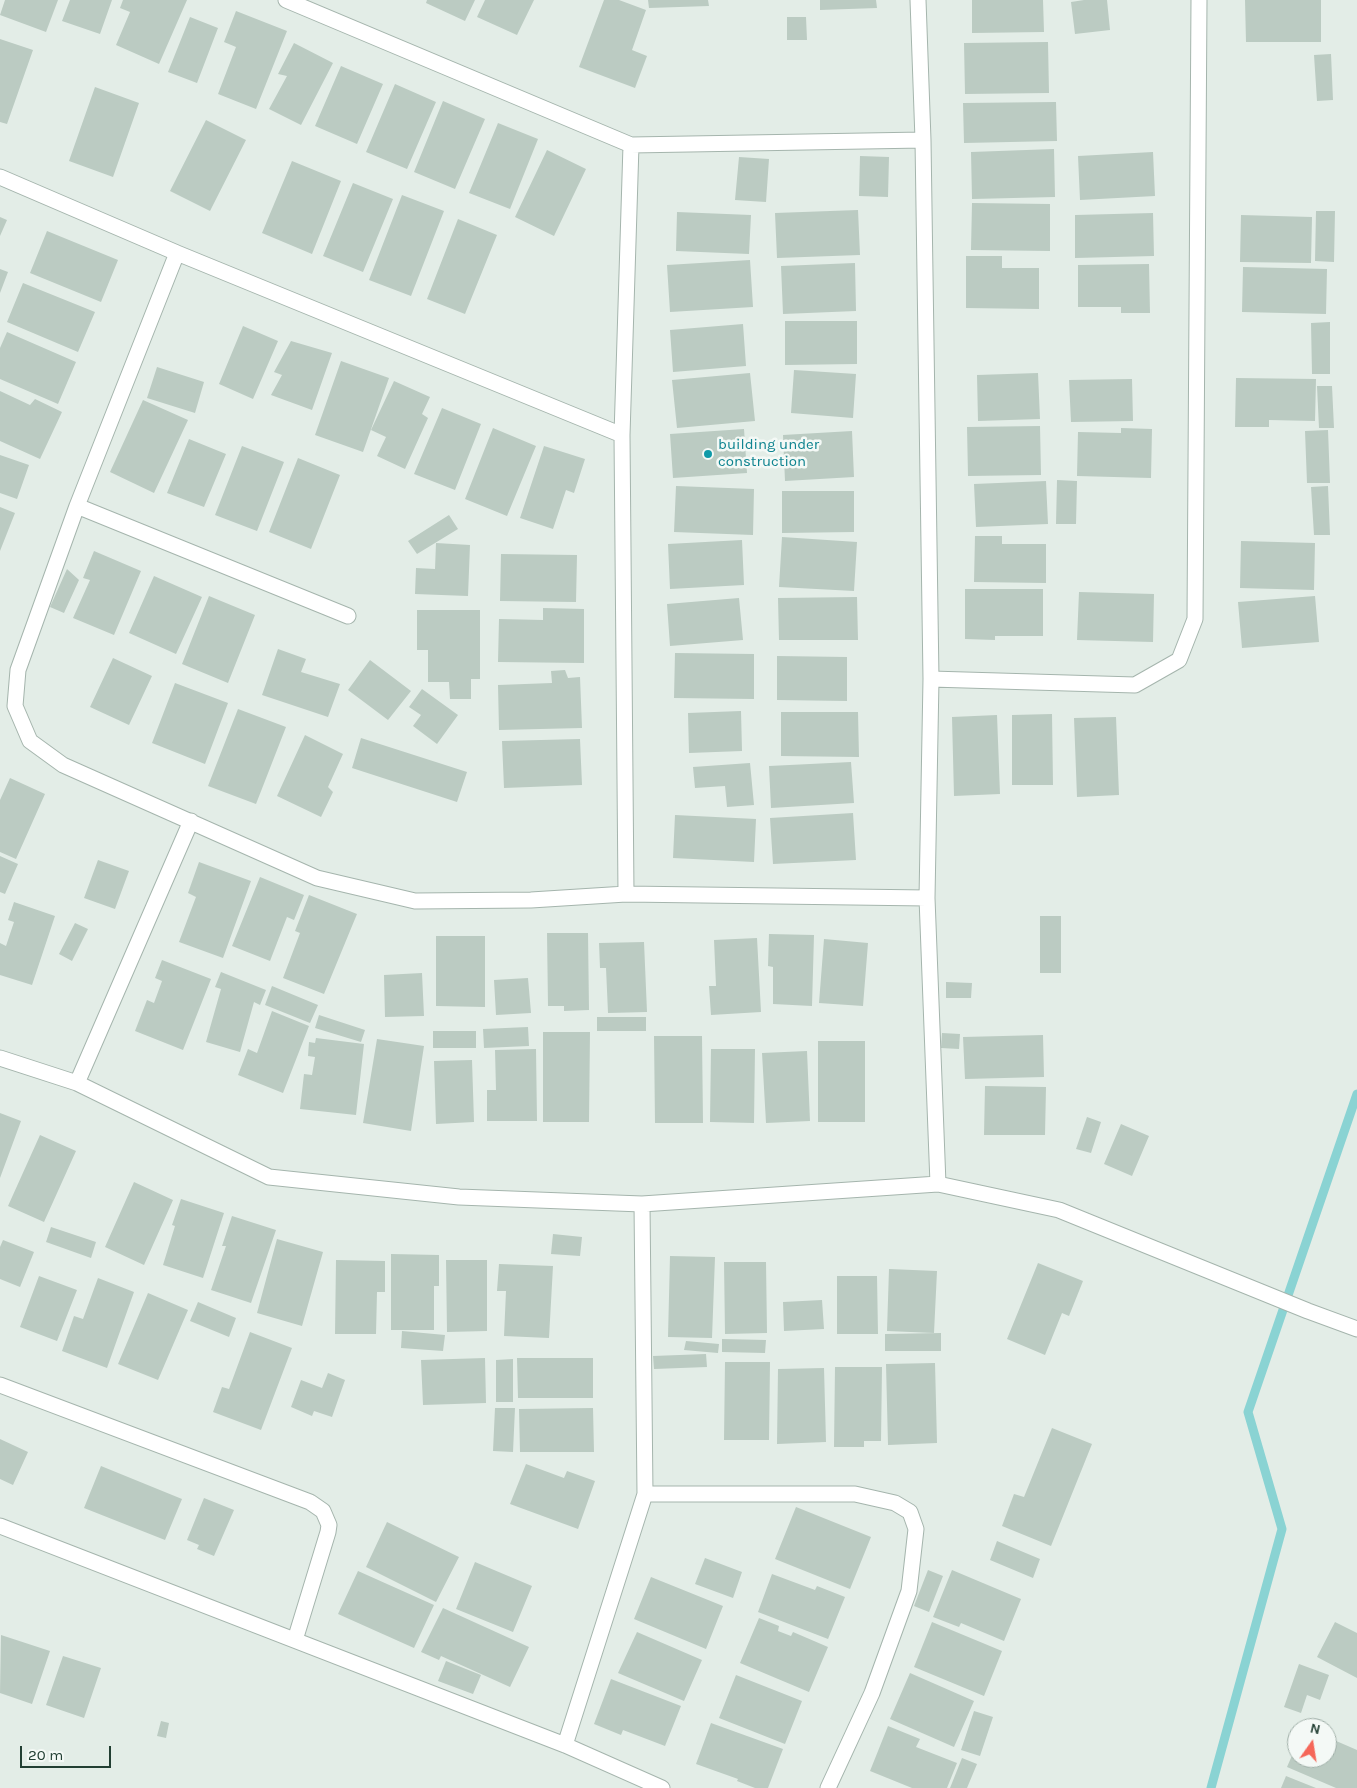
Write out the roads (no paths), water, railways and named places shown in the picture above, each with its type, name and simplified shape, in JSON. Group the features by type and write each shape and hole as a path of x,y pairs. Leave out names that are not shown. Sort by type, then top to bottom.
{"street":[{"path":"286,0 631,145 922,140"},
{"path":"918,0 932,679 927,898 938,1184"},
{"path":"932,679 1135,685 1179,660 1195,619 1199,0"},
{"path":"626,894 622,435 631,145"},
{"path":"0,177 177,253 622,435"},
{"path":"177,253 77,506 18,670 15,706 30,741 63,765 317,878 415,900 531,900 626,894 927,898"},
{"path":"77,506 348,616"},
{"path":"77,1084 191,821"},
{"path":"0,1058 77,1084 269,1177 459,1197 642,1204 938,1184 1059,1210 1357,1329"},
{"path":"565,1745 645,1494 642,1204"},
{"path":"0,1385 310,1502 323,1511 329,1525 328,1532 295,1640"},
{"path":"645,1494 855,1494 895,1503 910,1512 916,1529 909,1591 872,1693 828,1788"},
{"path":"0,1526 565,1745 662,1788"}],"waterway":[{"path":"1211,1788 1282,1529 1248,1412 1357,1094"}],"place":[{"name":"building under construction","path":"708,454"}]}
